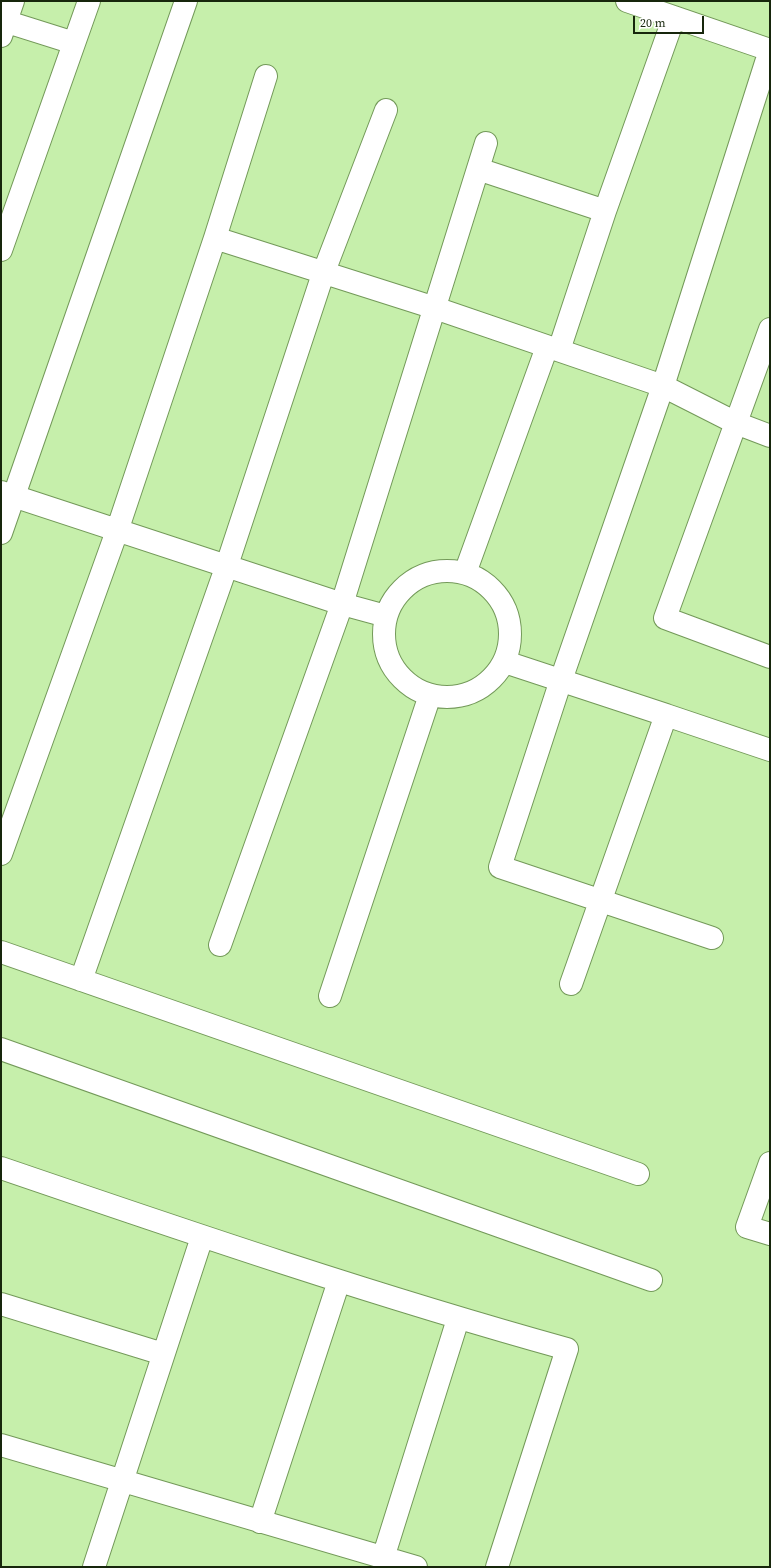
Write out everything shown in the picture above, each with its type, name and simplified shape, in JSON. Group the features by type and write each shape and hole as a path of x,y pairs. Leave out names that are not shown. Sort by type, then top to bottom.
{"street":[{"path":"14,1 3,26 74,43"},
{"path":"1,250 89,1"},
{"path":"1,533 8,494 186,1"},
{"path":"627,1 770,50 663,386 561,680 500,867 712,938"},
{"path":"465,573 605,211 674,17"},
{"path":"1,854 117,531 215,238 266,76"},
{"path":"81,980 227,565 323,274 386,110"},
{"path":"220,945 342,604 486,143"},
{"path":"478,169 605,211"},
{"path":"215,238 323,274 435,308 663,386 736,423 770,436"},
{"path":"770,329 665,618 770,657"},
{"path":"8,494 342,604 386,616"},
{"path":"445,571 465,573 485,583 500,599 506,612 509,619 510,641 505,662 494,677 481,688 465,695 447,697 430,695 412,686 397,672 388,656 384,636 386,616 395,598 408,584 426,575 445,571"},
{"path":"505,662 770,750"},
{"path":"330,996 430,695"},
{"path":"571,984 666,715"},
{"path":"1,952 638,1174"},
{"path":"1,1049 651,1280"},
{"path":"770,1163 747,1227 770,1234"},
{"path":"1,1168 202,1237 339,1281 458,1319 567,1349 497,1567"},
{"path":"94,1567 202,1237"},
{"path":"260,1522 339,1281"},
{"path":"1,1304 163,1354"},
{"path":"383,1558 458,1319"},
{"path":"1,1445 122,1482 416,1567"}]}
